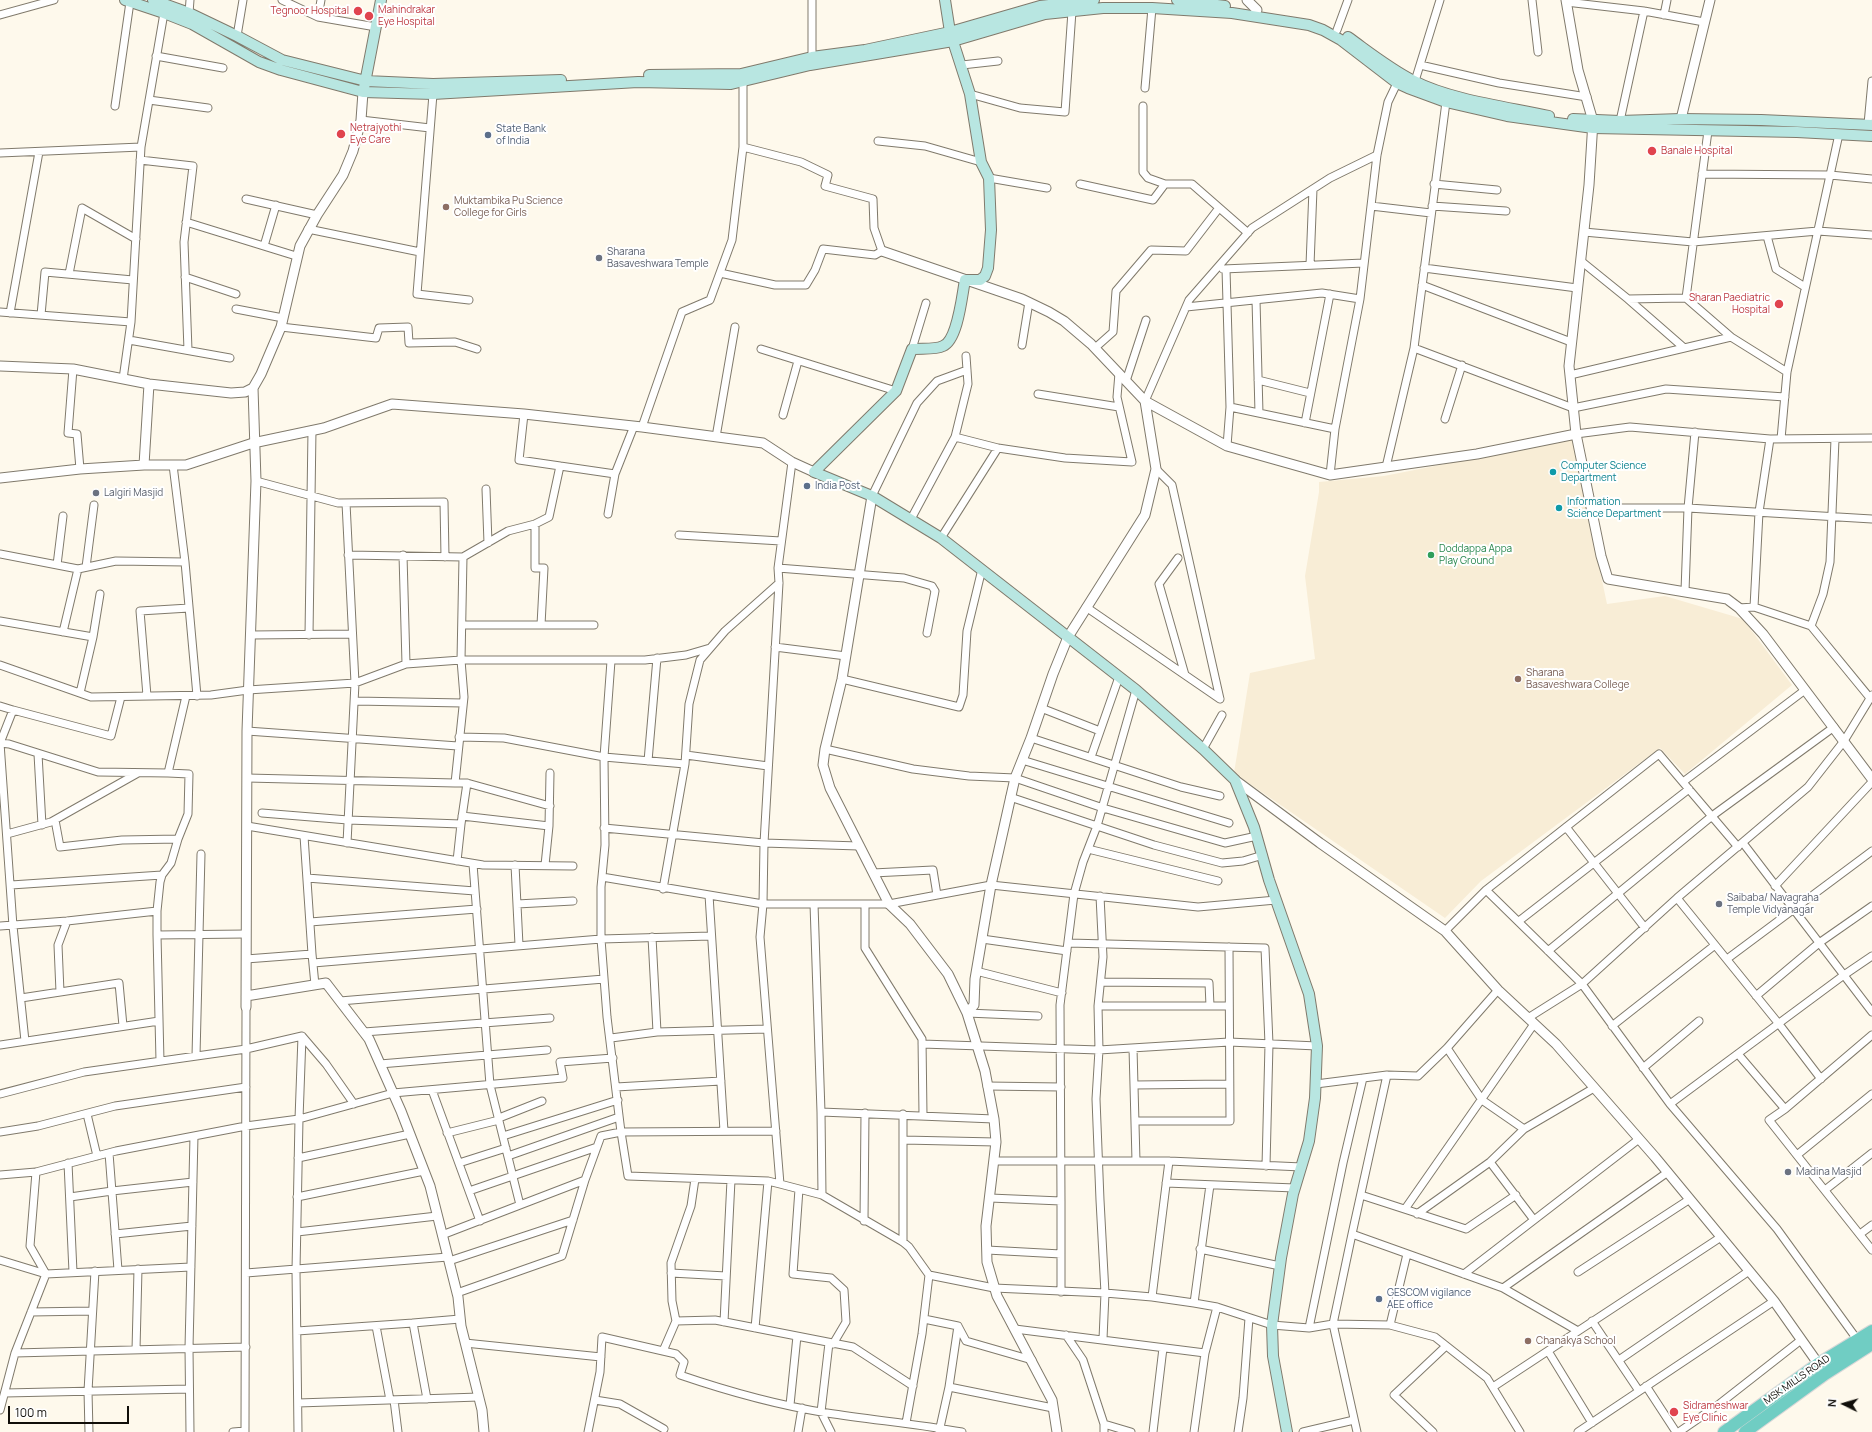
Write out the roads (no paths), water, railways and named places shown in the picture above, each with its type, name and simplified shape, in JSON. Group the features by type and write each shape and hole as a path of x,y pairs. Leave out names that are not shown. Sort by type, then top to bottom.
{"main road":[{"path":"365,86 381,0"},
{"path":"945,0 952,37 970,94 981,162 989,178 991,230 988,268 985,276 980,280 965,280 956,326 948,344 942,347 912,349 896,391 814,472 872,496 941,538 1136,690 1204,749 1235,780 1257,836 1276,900 1309,994 1317,1046 1316,1084 1309,1141 1295,1188 1280,1266 1272,1325 1273,1356 1287,1432"},
{"path":"127,1 157,5 189,13 282,60 365,86 662,75 728,75 743,78 812,57 952,37 1040,6 1094,0"},
{"path":"1177,0 1257,10 1319,22 1337,30 1399,78 1415,81 1451,94 1593,124 1620,121 1681,119 1870,124"},
{"path":"157,5 270,66 365,86 433,94 638,82 718,84 952,37 1028,18 1072,11 1103,8 1152,8 1232,13 1309,25 1323,30 1341,40 1427,96 1446,102 1507,116 1593,124 1708,131 1872,136"},
{"name":"MSK MILLS ROAD","path":"1724,1432 1868,1339"},
{"name":"MSK MILLS ROAD","path":"1745,1432 1821,1369"}],"street":[{"path":"0,15 54,0"},
{"path":"189,13 190,0"},
{"path":"237,36 243,0"},
{"path":"282,0 318,17 376,27"},
{"path":"318,17 321,0"},
{"path":"812,0 812,57"},
{"path":"1247,0 1257,10"},
{"path":"1337,30 1348,0"},
{"path":"1415,81 1440,0"},
{"path":"1532,0 1538,52"},
{"path":"1664,15 1667,0"},
{"path":"1681,119 1710,0"},
{"path":"115,106 127,1"},
{"path":"1704,22 1644,11 1566,1 1578,70 1587,97 1593,124 1584,232 1568,366 1576,434 1601,556 1608,578 1727,599 1739,608 1763,634 1872,779"},
{"path":"124,379 131,322 141,147 156,56 157,5"},
{"path":"1145,88 1152,8"},
{"path":"970,94 1020,108 1065,112 1072,11"},
{"path":"1620,121 1644,11"},
{"path":"156,56 222,68"},
{"path":"962,65 998,61"},
{"path":"1420,65 1499,83 1587,97"},
{"path":"608,514 615,474 638,426 682,312 710,300 732,240 743,147 743,78"},
{"path":"1330,475 1335,429 1360,298 1377,155 1385,112 1399,78"},
{"path":"1870,124 1872,81"},
{"path":"0,366 73,369 149,384 231,393 245,392 252,388 261,374 282,322 296,256 316,215 343,176 353,152 361,120 365,86"},
{"path":"433,94 417,294 468,300"},
{"path":"149,100 208,108"},
{"path":"1386,467 1414,348 1434,184 1446,102"},
{"path":"1143,106 1143,172 1148,178 1165,184 1192,184 1248,233"},
{"path":"361,120 430,128"},
{"path":"1686,298 1708,131"},
{"path":"1782,439 1787,372 1839,134"},
{"path":"878,140 926,146 981,162"},
{"path":"0,153 141,147"},
{"path":"743,147 801,162 828,175 825,186 873,199 874,228 882,251"},
{"path":"10,313 38,152"},
{"path":"967,1013 974,1005 976,971 991,885 1015,778 1031,738 1052,674 1068,637 1145,515 1156,469 1145,401 1189,300 1252,228 1330,178 1377,155"},
{"path":"140,160 193,166 184,242 188,350"},
{"path":"1702,174 1830,175 1872,179"},
{"path":"989,178 1047,188"},
{"path":"1080,184 1153,200 1165,184"},
{"path":"1434,184 1497,190"},
{"path":"1310,265 1313,189"},
{"path":"246,198 316,215"},
{"path":"264,246 276,206"},
{"path":"1371,206 1431,210 1506,211"},
{"path":"69,274 82,208 136,239"},
{"path":"1094,348 1113,332 1116,291 1150,250 1186,251 1219,208"},
{"path":"186,222 296,256"},
{"path":"308,229 420,252"},
{"path":"1584,232 1693,242 1818,231 1872,235"},
{"path":"1767,236 1776,269 1805,287"},
{"path":"720,273 774,285 806,285 816,270 823,249 875,255 882,251 1029,302 1064,322 1094,348 1145,401 1227,446 1330,475 1477,454 1576,434 1630,427 1770,439 1872,438"},
{"path":"1581,261 1628,299 1683,347"},
{"path":"1216,269 1364,263"},
{"path":"1424,268 1577,288"},
{"path":"1226,269 1230,407 1227,446"},
{"path":"41,315 45,272 133,280"},
{"path":"185,278 236,294"},
{"path":"1422,285 1571,342"},
{"path":"1186,307 1322,293 1360,298"},
{"path":"1305,423 1330,294"},
{"path":"1628,299 1686,298 1731,337 1787,372"},
{"path":"1256,300 1259,413"},
{"path":"1022,345 1029,302"},
{"path":"912,349 926,303"},
{"path":"236,309 282,322 376,338 379,328 408,327 409,343 455,342 478,349"},
{"path":"0,312 131,322"},
{"path":"1126,381 1146,320"},
{"path":"716,437 735,327"},
{"path":"1570,375 1683,347 1731,337"},
{"path":"129,340 230,358"},
{"path":"1414,348 1573,408 1666,388 1785,397"},
{"path":"761,349 896,391"},
{"path":"911,519 955,437 968,384 966,356"},
{"path":"783,415 798,361"},
{"path":"1445,419 1462,365"},
{"path":"73,369 68,433 77,434 80,469"},
{"path":"967,370 937,381 917,403 872,496 842,679 825,749 824,765 830,788 889,904 910,924 948,974 967,1013 985,1072 994,1118 996,1142 995,1161 986,1226 987,1262 994,1288 1052,1400 1056,1432"},
{"path":"955,437 998,448 1065,458 1132,462 1117,396 1119,373"},
{"path":"1258,380 1310,392"},
{"path":"144,465 149,384"},
{"path":"233,1432 246,1432 247,731 256,481 253,443 252,388"},
{"path":"1038,394 1119,407"},
{"path":"0,478 80,469 144,465 186,465 253,443 312,430 392,404 524,414 638,426 763,443 792,462 814,472"},
{"path":"1230,407 1335,429"},
{"path":"524,414 519,460 615,474"},
{"path":"309,635 312,430"},
{"path":"1685,591 1688,508 1695,432"},
{"path":"1811,626 1823,594 1830,562 1835,438"},
{"path":"1754,607 1759,512 1770,439"},
{"path":"941,538 998,448"},
{"path":"780,1184 760,937 763,904 764,842 779,583 778,568 792,462"},
{"path":"173,465 185,562 197,696"},
{"path":"348,555 463,557 508,531 535,524 549,517 560,466"},
{"path":"1086,608 1220,699 1172,485 1156,469"},
{"path":"256,481 338,503 444,502 445,557"},
{"path":"486,489 488,542"},
{"path":"346,503 355,683 347,843"},
{"path":"86,567 94,505"},
{"path":"1592,508 1688,508 1872,519"},
{"path":"57,565 63,516"},
{"path":"535,524 535,568 544,568 541,625"},
{"path":"679,536 781,541"},
{"path":"0,554 78,569 116,561 185,562"},
{"path":"403,555 406,664"},
{"path":"455,784 463,703 461,660 463,557"},
{"path":"1178,558 1159,584 1185,675"},
{"path":"778,568 904,578 934,588 927,634"},
{"path":"63,632 78,569"},
{"path":"842,679 959,707 963,695 967,631 982,569"},
{"path":"663,889 685,764 688,704 700,660 725,631 779,583"},
{"path":"80,693 93,637 100,594"},
{"path":"1405,1209 1482,1100 1531,1021 1582,984 1677,898 1808,787 1844,741 1871,697 1811,626 1754,607 1739,608"},
{"path":"147,696 140,611 189,608"},
{"path":"0,621 93,637"},
{"path":"462,625 594,624"},
{"path":"251,635 352,634"},
{"path":"775,647 846,656"},
{"path":"0,665 91,697 197,696 248,690 355,683 406,664 461,660 611,661 686,655 710,648"},
{"path":"648,761 657,658"},
{"path":"611,661 604,757 605,845 602,877 601,939 621,1132 628,1176 768,1181 822,1195 864,1221 903,1242 929,1275 994,1288 1105,1293 1152,1297 1217,1307 1272,1325 1309,1328 1333,1324 1390,1324 1435,1337 1487,1378 1520,1432"},
{"path":"1091,757 1119,677"},
{"path":"1061,1292 1062,993 1074,894 1103,808 1136,690"},
{"path":"1683,782 1805,690"},
{"path":"0,706 111,736 121,696"},
{"path":"168,773 186,696"},
{"path":"355,701 463,703"},
{"path":"1041,708 1100,732"},
{"path":"13,710 0,743 14,926 25,1041"},
{"path":"1204,749 1222,715"},
{"path":"1548,951 1712,816 1834,727"},
{"path":"247,731 458,746"},
{"path":"459,737 504,738 604,757 685,764"},
{"path":"1031,738 1181,787 1220,796"},
{"path":"0,743 9,744 98,772 189,774 188,814 178,839 171,863 162,875 157,912 160,1061"},
{"path":"825,749 913,769 969,776 1015,778 1103,808 1225,843 1257,836"},
{"path":"38,754 42,825"},
{"path":"1445,931 1486,890 1659,754 1712,816 1741,845 1775,886 1872,1012"},
{"path":"686,755 768,766"},
{"path":"1022,760 1229,823"},
{"path":"7,834 55,820 139,773"},
{"path":"545,866 549,826 550,773"},
{"path":"247,778 349,779 455,784 467,783 550,806"},
{"path":"1235,780 1320,843 1445,931 1498,990 1556,1044 1668,1172 1774,1301 1821,1369"},
{"path":"1775,886 1872,782"},
{"path":"458,861 461,824 467,783"},
{"path":"1519,921 1689,789"},
{"path":"1010,797 1154,845 1222,863 1243,861 1263,855"},
{"path":"262,813 348,820 461,824"},
{"path":"462,816 549,826"},
{"path":"55,820 60,847 122,840 178,839"},
{"path":"247,826 473,864 574,866"},
{"path":"1566,827 1645,928"},
{"path":"604,828 764,842 859,846"},
{"path":"304,836 315,985"},
{"path":"1088,849 1218,881"},
{"path":"1727,959 1872,851"},
{"path":"196,1056 201,854"},
{"path":"473,864 490,1085 520,1205"},
{"path":"515,865 519,945"},
{"path":"873,873 933,870 937,895"},
{"path":"11,885 162,875"},
{"path":"602,877 663,889 763,904 889,904 991,885 1198,907 1276,900"},
{"path":"307,878 475,891"},
{"path":"1486,890 1582,984 1670,1104 1868,1339"},
{"path":"709,895 724,1131"},
{"path":"1100,896 1103,944 1098,1006 1099,1050 1096,1099 1105,1293 1103,1339"},
{"path":"1677,898 1779,1024 1821,1079"},
{"path":"517,904 573,901"},
{"path":"814,904 821,1112 822,1195"},
{"path":"865,904 866,948 922,1039 923,1115"},
{"path":"1756,996 1819,943 1872,906"},
{"path":"310,922 477,909"},
{"path":"0,926 67,922 157,912"},
{"path":"60,992 58,945 67,922"},
{"path":"157,935 246,934"},
{"path":"313,963 601,939 711,936"},
{"path":"652,938 657,1032"},
{"path":"982,939 1067,951"},
{"path":"1068,943 1265,948 1269,1044 1266,1166"},
{"path":"1612,1026 1715,944"},
{"path":"1135,1121 1230,1121 1228,1084 1229,947"},
{"path":"246,959 312,954"},
{"path":"1670,1104 1844,975 1872,956"},
{"path":"976,971 1062,993"},
{"path":"340,1001 604,979"},
{"path":"1101,982 1209,983 1210,1006"},
{"path":"21,998 118,983 123,1026"},
{"path":"246,996 326,983 369,1039 410,1134 424,1171 438,1216 457,1293 465,1343 482,1410 484,1432"},
{"path":"1316,1084 1387,1075 1418,1076 1447,1048 1498,990"},
{"path":"1098,1006 1229,1006"},
{"path":"967,1013 1038,1016"},
{"path":"364,1032 550,1018"},
{"path":"0,1045 159,1021"},
{"path":"1643,1068 1699,1021"},
{"path":"611,1038 657,1032 717,1032 768,1029"},
{"path":"1872,1035 1785,1109 1769,1120 1872,1250"},
{"path":"0,1094 84,1072 246,1049 302,1036"},
{"path":"302,1036 326,1064 354,1104"},
{"path":"298,1432 296,1270 302,1036"},
{"path":"922,1044 1099,1050 1228,1042 1317,1046"},
{"path":"1133,1048 1136,1161"},
{"path":"1447,1048 1482,1100 1524,1129"},
{"path":"380,1064 547,1050"},
{"path":"1738,1054 1785,1109"},
{"path":"0,1175 36,1172 108,1153 246,1126 299,1119 393,1093 563,1078 560,1062 613,1058"},
{"path":"1357,1432 1333,1324 1387,1075"},
{"path":"1309,1328 1343,1164 1363,1078"},
{"path":"616,1087 721,1080"},
{"path":"1134,1084 1228,1084"},
{"path":"987,1086 1061,1087"},
{"path":"0,1132 38,1126 115,1106 246,1087"},
{"path":"1417,1214 1490,1162 1524,1129 1594,1088"},
{"path":"432,1090 480,1221"},
{"path":"1797,1155 1872,1094"},
{"path":"503,1136 618,1100"},
{"path":"447,1132 499,1119 542,1101"},
{"path":"821,1112 994,1118"},
{"path":"864,1221 865,1113"},
{"path":"87,1114 97,1156"},
{"path":"903,1114 903,1242"},
{"path":"508,1156 620,1117"},
{"path":"457,1293 562,1256 585,1180 601,1136 621,1132 776,1131"},
{"path":"298,1158 410,1134"},
{"path":"190,1432 188,1348 194,1136"},
{"path":"1464,1274 1639,1139"},
{"path":"903,1140 996,1142"},
{"path":"469,1191 597,1147"},
{"path":"459,1163 506,1148"},
{"path":"108,1153 118,1270"},
{"path":"1825,1190 1872,1153"},
{"path":"995,1161 1169,1161 1302,1167"},
{"path":"1152,1297 1169,1161"},
{"path":"1490,1162 1534,1220"},
{"path":"68,1163 73,1272"},
{"path":"298,1197 424,1171"},
{"path":"36,1172 30,1246 46,1274"},
{"path":"1502,1288 1668,1172"},
{"path":"663,1351 676,1321 672,1301 671,1263 692,1200 695,1179"},
{"path":"442,1235 585,1180"},
{"path":"724,1322 731,1180"},
{"path":"755,1328 768,1181"},
{"path":"70,1197 193,1182"},
{"path":"1166,1183 1295,1188"},
{"path":"1194,1303 1200,1249 1210,1185"},
{"path":"798,1189 793,1274 831,1278 844,1290 846,1322 831,1343 821,1412 831,1432"},
{"path":"1361,1195 1466,1229 1516,1195"},
{"path":"990,1198 1061,1202"},
{"path":"1578,1272 1690,1199"},
{"path":"297,1232 438,1216"},
{"path":"246,1273 448,1259 573,1220"},
{"path":"1860,1234 1872,1225"},
{"path":"115,1234 192,1226"},
{"path":"1352,1234 1502,1288 1578,1331"},
{"path":"1493,1386 1721,1237"},
{"path":"1200,1249 1280,1266"},
{"path":"987,1250 1061,1254"},
{"path":"1390,1324 1407,1254"},
{"path":"0,1260 46,1274 191,1267"},
{"path":"136,1350 138,1269"},
{"path":"89,1432 88,1391 95,1271"},
{"path":"1619,1360 1749,1271"},
{"path":"671,1273 726,1276"},
{"path":"0,1410 16,1353 46,1274"},
{"path":"906,1423 924,1319 929,1275"},
{"path":"1578,1432 1774,1301"},
{"path":"1194,1432 1205,1353 1217,1307"},
{"path":"31,1312 92,1311"},
{"path":"1238,1432 1243,1398 1249,1318"},
{"path":"297,1331 460,1319"},
{"path":"924,1319 958,1326"},
{"path":"676,1321 715,1320 853,1347 913,1386"},
{"path":"1592,1321 1639,1391"},
{"path":"413,1323 427,1399"},
{"path":"376,1326 398,1432"},
{"path":"958,1326 966,1341 1032,1360"},
{"path":"940,1430 949,1387 958,1326"},
{"path":"1015,1329 1205,1353"},
{"path":"1066,1335 1083,1360 1104,1424 1104,1432"},
{"path":"790,1405 796,1336"},
{"path":"588,1432 595,1400 601,1357 602,1337 676,1354 684,1362 680,1375 726,1390 821,1412 962,1432"},
{"path":"1646,1386 1678,1432 1736,1391 1801,1340"},
{"path":"465,1343 601,1357"},
{"path":"1433,1432 1394,1395 1446,1346"},
{"path":"16,1353 246,1347"},
{"path":"1153,1432 1164,1348"},
{"path":"1548,1351 1592,1423"},
{"path":"949,1387 1053,1408"},
{"path":"5,1393 189,1389"},
{"path":"298,1403 479,1398"},
{"path":"595,1400 620,1404 664,1429"},
{"path":"798,1432 802,1408"},
{"path":"1303,1432 1354,1420"},
{"path":"1104,1424 1131,1432"}],"place":[{"name":"Tegnoor Hospital","path":"358,11"},
{"name":"Mahindrakar Eye Hospital","path":"369,16"},
{"name":"Netrajyothi Eye Care","path":"341,134"},
{"name":"State Bank of India","path":"488,135"},
{"name":"Banale Hospital","path":"1652,151"},
{"name":"Muktambika Pu Science College for Girls","path":"446,207"},
{"name":"Sharana Basaveshwara Temple","path":"599,258"},
{"name":"Sharan Paediatric Hospital","path":"1779,304"},
{"name":"Computer Science Department","path":"1553,472"},
{"name":"India Post","path":"807,486"},
{"name":"Lalgiri Masjid","path":"96,493"},
{"name":"Information Science Department","path":"1559,508"},
{"name":"Doddappa Appa Play Ground","path":"1431,555"},
{"name":"Sharana Basaveshwara College","path":"1518,679"},
{"name":"Saibaba/ Navagraha Temple Vidyanagar","path":"1719,904"},
{"name":"Madina Masjid","path":"1788,1172"},
{"name":"GESCOM vigilance AEE office","path":"1379,1299"},
{"name":"Chanakya School","path":"1528,1341"},
{"name":"Sidrameshwar Eye Clinic","path":"1674,1412"}]}
